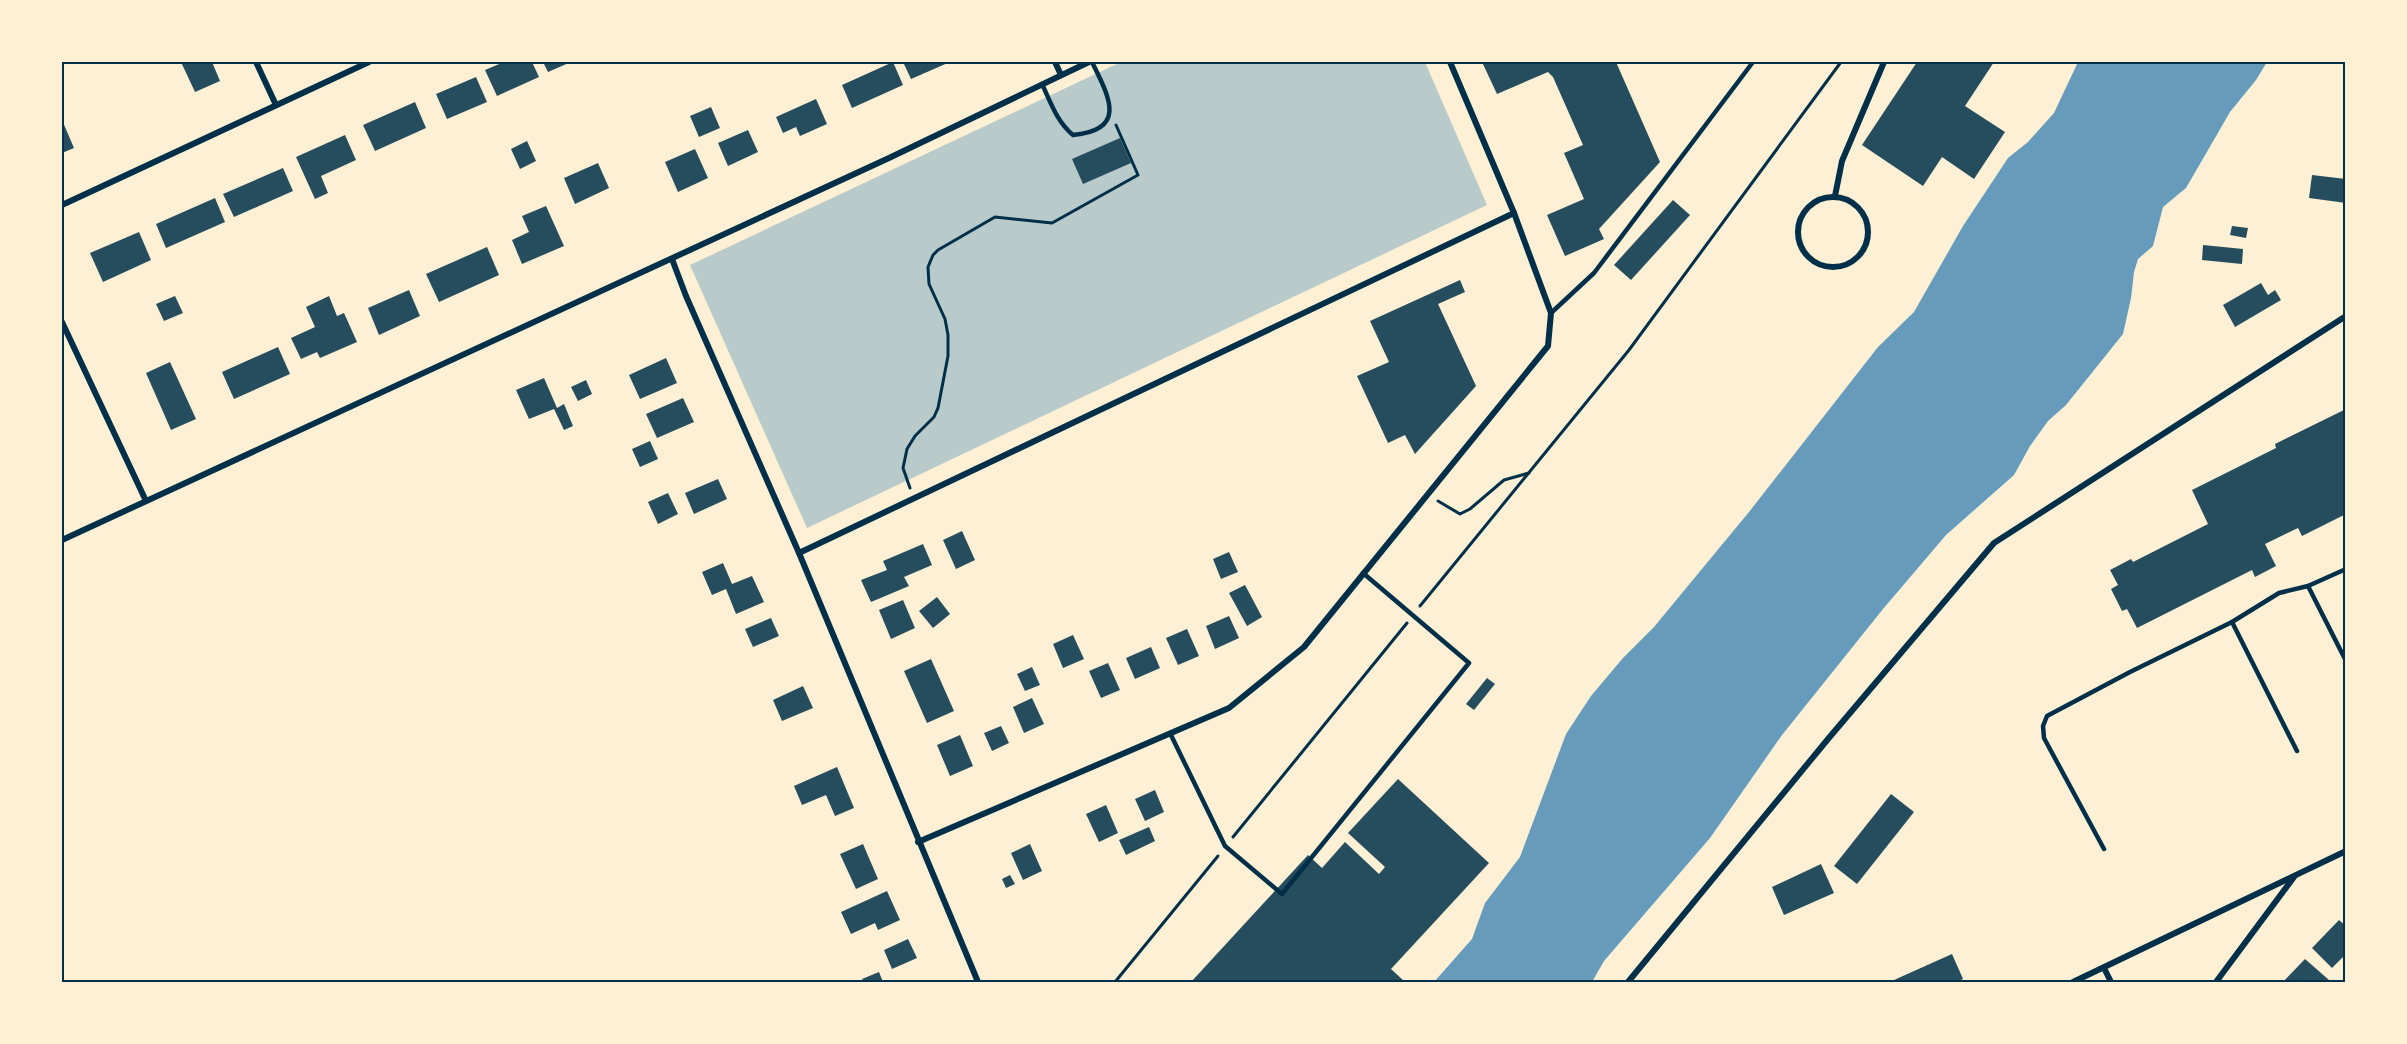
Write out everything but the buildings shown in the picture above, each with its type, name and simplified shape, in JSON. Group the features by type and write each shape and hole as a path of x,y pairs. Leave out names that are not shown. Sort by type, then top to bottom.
{"street":[{"path":"256,62 276,105"},
{"path":"62,205 369,62"},
{"path":"1054,62 1060,75"},
{"path":"62,540 672,259 1091,62"},
{"path":"918,842 1229,708 1304,647 1548,346 1551,313 1514,213 1450,62"},
{"path":"1835,196 1842,161 1884,62"},
{"path":"1835,196 1855,205 1867,224 1868,235 1866,245 1860,255 1841,267 1830,268 1808,258 1797,236 1798,223 1803,212 1817,200 1835,196"},
{"path":"799,553 1514,213"},
{"path":"672,259 686,296 799,553 978,982"},
{"path":"1628,982 1828,738 1994,543 2346,316"},
{"path":"62,322 146,501"},
{"path":"2073,982 2346,851"},
{"path":"2216,982 2295,876"},
{"path":"2104,968 2110,982"}],"lane":[{"path":"1042,84 1056,115 1064,128 1073,135 1105,125 1110,117 1111,108 1107,93 1091,62"},
{"path":"1551,313 1594,273 1753,62"},
{"path":"2104,849 2044,738 2043,726 2047,716 2232,622 2279,593 2308,586 2346,568"},
{"path":"1170,734 1225,846 1282,894 1469,663 1363,573"},
{"path":"2308,586 2346,661"},
{"path":"2232,622 2297,751"}],"path":[{"path":"1115,982 1629,350 1841,62"},
{"path":"914,498 903,468 905,456 915,436 934,417 938,408 948,356 945,319 929,284 930,260 938,250 995,217 1052,223 1138,175 1117,126 1110,117"},
{"path":"1426,494 1460,514 1470,509 1504,480 1530,472"}],"shaded area":[{"path":"1121,62 1425,62 1487,205 807,528 690,265"}],"water":[{"path":"2078,62 2267,62 2256,80 2230,112 2186,188 2163,207 2153,246 2138,259 2123,334 2066,405 2048,421 2030,446 2014,475 1946,535 1883,609 1782,735 1710,838 1604,961 1592,982 1434,982 1472,939 1485,903 1520,857 1566,734 1591,696 1623,658 1654,627 1749,512 1878,347 1914,312 1963,226 2008,158 2028,142 2054,113"}]}
